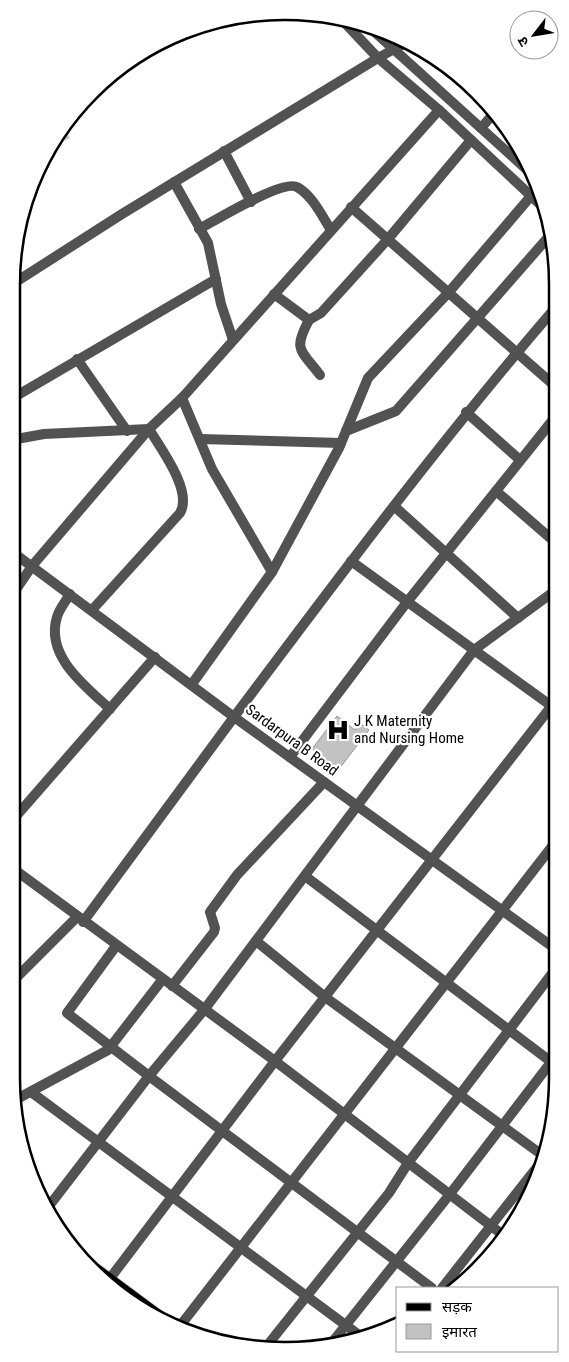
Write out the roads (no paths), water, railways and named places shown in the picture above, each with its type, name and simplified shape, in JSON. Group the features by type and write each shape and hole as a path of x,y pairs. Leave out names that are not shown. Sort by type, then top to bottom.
{"street":[{"path":"350,28 378,58 439,110 535,200"},
{"path":"381,38 519,163"},
{"path":"20,279 224,151 399,46"},
{"path":"20,584 32,566 149,429 182,398 439,110"},
{"path":"481,128 490,118"},
{"path":"320,375 299,346 299,340 309,320 321,313 388,239 472,140"},
{"path":"224,151 251,202"},
{"path":"174,182 211,250 216,279 232,340"},
{"path":"199,229 251,202 290,185 296,186 309,197 331,230"},
{"path":"192,684 272,572 341,442 368,378 448,292 531,196"},
{"path":"352,207 549,381"},
{"path":"346,431 396,411 545,240"},
{"path":"20,394 216,279"},
{"path":"274,294 309,320"},
{"path":"20,975 80,919 466,412 549,315"},
{"path":"77,359 127,431"},
{"path":"182,398 212,469 272,572"},
{"path":"466,412 520,460"},
{"path":"290,757 408,602 549,425"},
{"path":"20,438 44,434 149,429"},
{"path":"92,610 183,508 183,491 149,429"},
{"path":"200,439 341,442"},
{"path":"496,491 549,537"},
{"path":"394,506 518,618"},
{"name":"Sardarpura B Road","path":"20,557 234,717 549,944"},
{"path":"351,561 474,650 549,701"},
{"path":"70,594 57,616 55,627 56,641 68,668 110,709"},
{"path":"51,1203 149,1076 204,1010 474,650 549,595"},
{"path":"20,812 155,657"},
{"path":"111,1277 325,997 549,713"},
{"path":"172,986 214,932 216,928 210,912 226,888 324,782"},
{"path":"183,1322 549,851"},
{"path":"20,875 275,1062 499,1232"},
{"path":"305,876 549,1061"},
{"path":"256,941 325,997 538,1152"},
{"path":"116,946 66,1013 109,1048 222,1130 431,1287"},
{"path":"271,1341 389,1193 408,1163 549,978"},
{"path":"21,1097 109,1048 162,980"},
{"path":"336,1337 502,1126 549,1071"},
{"path":"31,1092 355,1332"},
{"path":"443,1287 531,1175"}],"place":[{"name":"J K Maternity and Nursing Home","path":"338,730"}]}
